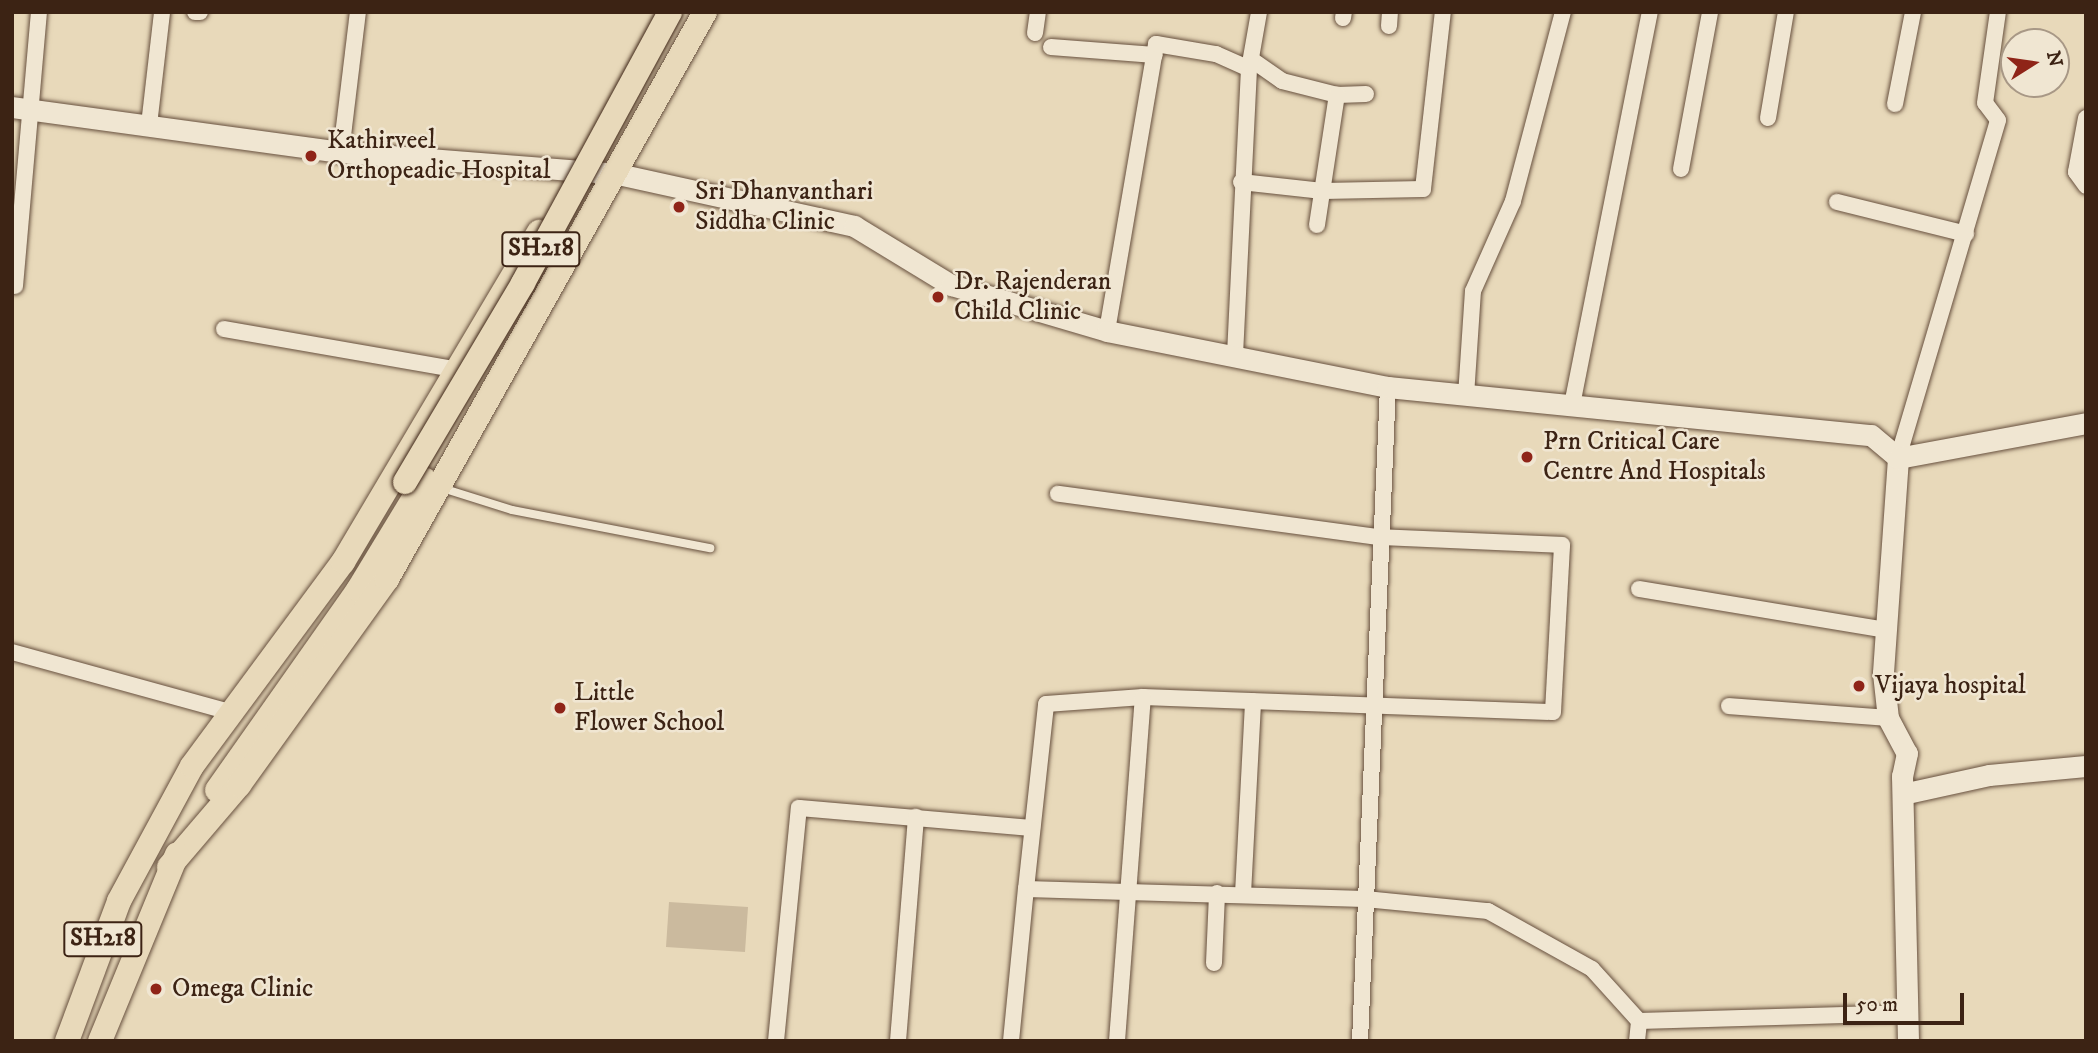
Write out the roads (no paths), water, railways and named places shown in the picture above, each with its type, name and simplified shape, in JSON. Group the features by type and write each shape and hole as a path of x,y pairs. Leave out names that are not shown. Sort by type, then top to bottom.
{"main road":[{"path":"151,843 230,712 343,562 454,369 578,168 656,12"},
{"name":"SH218","path":"67,1041 119,901 151,843 348,574 523,283 670,12"},
{"name":"SH218","path":"100,1041 169,867 241,752 390,540 688,12"},
{"path":"169,867 239,785 379,590 618,174 705,12"}],"street":[{"path":"15,286 18,197 34,110 39,12"},
{"path":"149,125 162,12"},
{"path":"341,152 358,12"},
{"path":"1035,33 1038,12"},
{"path":"1235,355 1241,182 1259,12"},
{"path":"1241,182 1323,191 1423,190 1443,12"},
{"path":"1466,396 1473,291 1513,201 1563,12"},
{"path":"1573,400 1650,12"},
{"path":"1681,169 1710,12"},
{"path":"1768,118 1786,12"},
{"path":"1895,104 1913,12"},
{"path":"1908,1041 1904,1013 1907,793 1902,776 1907,753 1888,718 1887,630 1898,458 1998,120 1985,103 1998,12"},
{"path":"1107,331 1156,44 1216,54 1252,65 1282,81 1337,95 1366,94"},
{"path":"1051,47 1155,55"},
{"path":"1317,225 1337,95"},
{"path":"12,107 341,152 578,168 618,174 854,226 951,285 1107,331 1388,387 1466,396 1573,400 1871,435 1898,458"},
{"path":"2086,118 2076,172 2086,186"},
{"path":"1837,202 1966,234"},
{"path":"224,329 454,369"},
{"path":"1360,1041 1378,537 1388,387"},
{"path":"1898,458 2086,423"},
{"path":"1011,1041 1046,704 1143,697 1553,712 1562,545 1378,537 1058,495"},
{"path":"1639,589 1887,630"},
{"path":"12,652 230,712"},
{"path":"1117,1041 1143,697"},
{"path":"1243,894 1252,701"},
{"path":"1729,706 1888,718"},
{"path":"1907,793 1989,775 2086,766"},
{"path":"776,1041 799,808 1032,828"},
{"path":"898,1041 916,817"},
{"path":"1026,889 1365,899 1488,911 1591,970 1639,1021 1904,1013"},
{"path":"1214,963 1217,893"},
{"path":"1636,1041 1639,1021"}],"lane":[{"path":"440,487 512,510 710,548"}],"place":[{"name":"Kathirveel Orthopeadic Hospital","path":"311,156"},
{"name":"Sri Dhanvanthari Siddha Clinic","path":"679,207"},
{"name":"Dr. Rajenderan Child Clinic","path":"938,297"},
{"name":"Prn Critical Care Centre And Hospitals","path":"1527,457"},
{"name":"Vijaya hospital","path":"1859,686"},
{"name":"Little Flower School","path":"560,708"},
{"name":"Omega Clinic","path":"156,989"}]}
